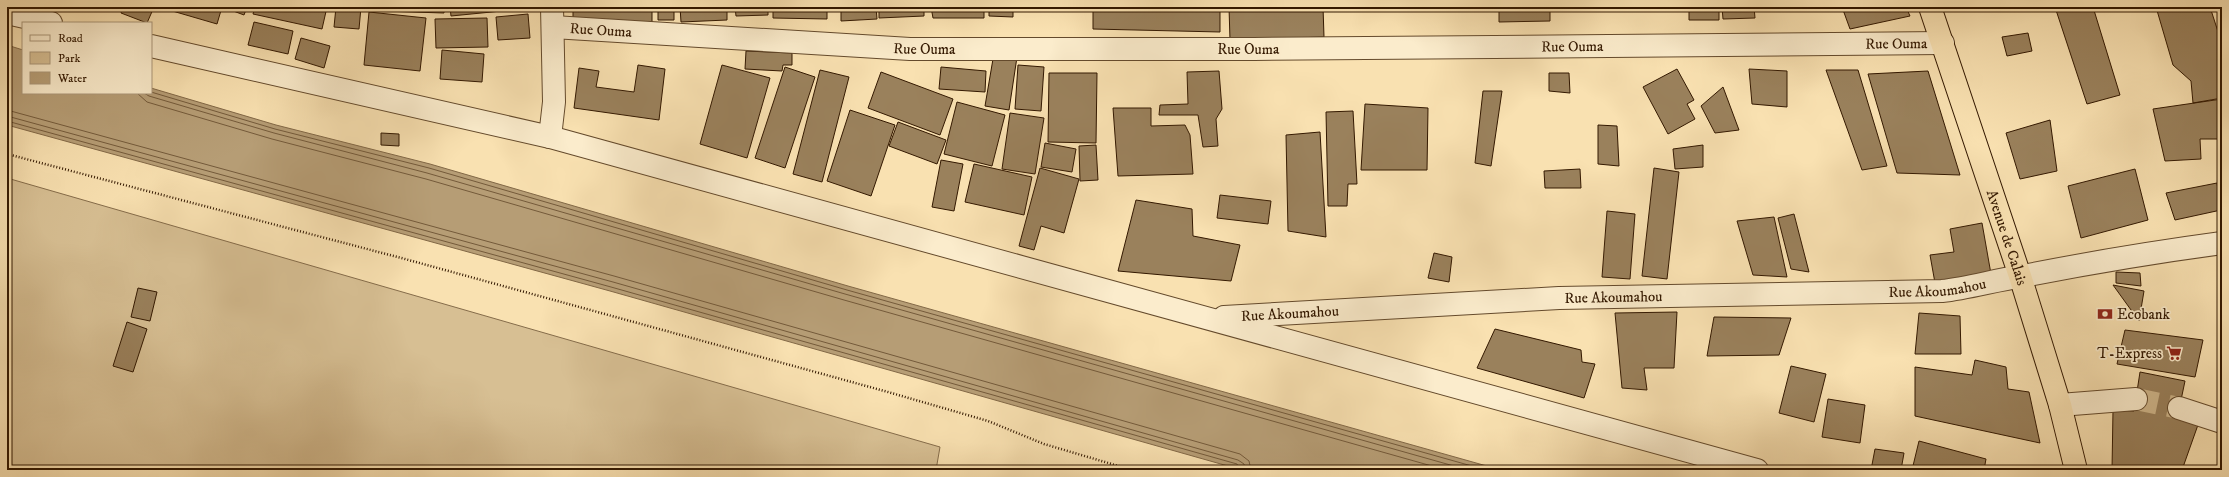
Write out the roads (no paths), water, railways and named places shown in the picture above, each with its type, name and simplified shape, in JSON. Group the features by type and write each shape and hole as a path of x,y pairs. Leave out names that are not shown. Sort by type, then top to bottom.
{"highway":[{"name":"Avenue de Calais","path":"1930,7 2020,276 2060,406 2076,470"}],"street":[{"path":"7,13 47,22"},
{"name":"Rue Ouma","path":"553,17 910,49 1254,49 1943,43"},
{"path":"550,137 554,102 553,17"},
{"path":"152,46 550,137 1757,470"},
{"name":"Rue Akoumahou","path":"1205,318 1559,298 1942,291 1977,287 2020,276 2222,243"},
{"path":"2060,406 2136,399"},
{"path":"2179,408 2222,422"}],"water":[{"path":"7,45 22,50 22,94 152,94 152,88 276,125 430,164 848,286 1501,470 1242,470 610,291 7,125"}],"tunnel":[{"path":"2136,399 2179,408"}],"place":[{"name":"Ecobank","path":"2105,314"},
{"name":"T-Express","path":"2174,353"}]}
